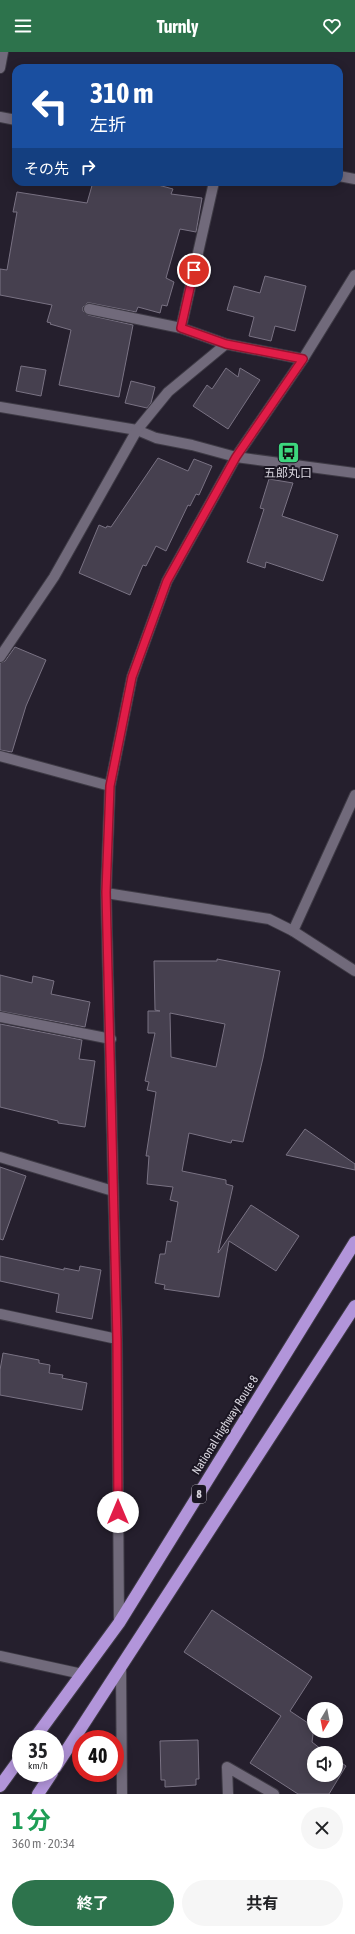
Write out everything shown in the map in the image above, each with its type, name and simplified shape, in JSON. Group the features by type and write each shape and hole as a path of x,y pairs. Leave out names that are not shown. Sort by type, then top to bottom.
{"highway":[{"name":"National Highway Route 8","path":"41,1730 119,1623 355,1242"},
{"path":"64,1754 355,1306"},
{"path":"0,1786 12,1769"},
{"path":"38,1794 46,1782"}],"street":[{"path":"0,68 3,52"},
{"path":"0,117 12,119"},
{"path":"343,177 355,179"},
{"path":"181,328 213,186"},
{"path":"119,1623 117,1339 111,1039 106,892 110,786 132,677 167,581 236,457 303,359 355,275"},
{"path":"89,309 181,328 226,344 303,359"},
{"path":"0,656 54,577 137,430 168,392 226,344"},
{"path":"0,407 137,430 156,438 192,445 236,457 355,473"},
{"path":"0,756 110,786"},
{"path":"294,931 355,795"},
{"path":"106,892 269,919 294,931 355,971"},
{"path":"0,1017 111,1039"},
{"path":"0,1157 113,1191"},
{"path":"0,1314 117,1339"},
{"path":"0,1656 82,1674"},
{"path":"121,1667 122,1794"},
{"path":"228,1794 227,1767 274,1794"}],"building":[{"path":"92,186 162,186 173,189 171,194 202,198 196,232 180,229 166,278 174,282 167,306 162,305 160,313 138,307 136,312 90,303 87,303 83,307 83,311 88,315 133,325 119,397 59,385 71,330 47,322 52,305 0,295 0,269 7,270 17,212 13,212 17,192 87,203"},
{"path":"265,276 306,286 295,331 275,326 271,341 249,336 254,317 227,310 234,286 260,293"},
{"path":"21,366 46,370 41,396 16,391"},
{"path":"226,368 238,377 240,368 260,380 228,429 193,406 207,385 212,389"},
{"path":"131,381 155,387 151,403 147,408 125,403"},
{"path":"158,458 188,471 194,459 212,466 199,495 196,494 190,506 188,505 166,551 156,546 146,566 143,565 130,595 79,573 99,525 106,528 107,526 111,527"},
{"path":"269,479 293,483 282,516 338,535 323,581 266,562 265,568 247,562 264,509 260,508"},
{"path":"15,647 46,660 26,706 12,752 0,750 0,663 5,661"},
{"path":"217,959 280,971 263,1058 243,1142 232,1140 231,1143 189,1133 182,1171 226,1180 226,1184 233,1186 218,1253 251,1205 299,1236 276,1271 229,1241 219,1297 164,1289 165,1285 155,1283 160,1254 165,1254 167,1241 171,1242 178,1202 170,1200 173,1187 147,1184 149,1156 146,1156 156,1092 147,1090 149,1082 145,1081 155,1033 148,1033 148,1011 160,1011 155,1010 154,961 217,961","holes":["170,1013 225,1024 216,1067 171,1057"]},
{"path":"0,975 32,983 33,976 54,981 51,994 90,1002 85,1027 0,1011"},
{"path":"0,1024 82,1040 79,1059 95,1061 85,1127 58,1123 58,1121 0,1107"},
{"path":"305,1129 355,1164 355,1170 286,1155"},
{"path":"0,1167 26,1176 3,1240 0,1239"},
{"path":"0,1256 64,1270 64,1268 79,1271 80,1266 101,1270 92,1319 56,1312 59,1294 0,1281"},
{"path":"3,1353 39,1360 39,1363 50,1365 49,1373 63,1375 62,1378 87,1383 82,1410 0,1395 0,1370"},
{"path":"212,1610 312,1677 290,1711 307,1722 307,1738 313,1738 312,1742 317,1746 307,1746 307,1782 336,1782 329,1794 298,1794 250,1763 281,1716 184,1652"},
{"path":"198,1740 199,1779 196,1779 196,1785 165,1787 165,1780 161,1780 160,1741"},
{"path":"343,1764 346,1766 343,1771"}],"place":[{"name":"五郎丸口","path":"288,452"}],"route":[{"path":"118,1512 117,1339 111,1039 106,892 110,786 132,677 167,581 236,457 303,359 226,344 181,328 194,270"}]}
